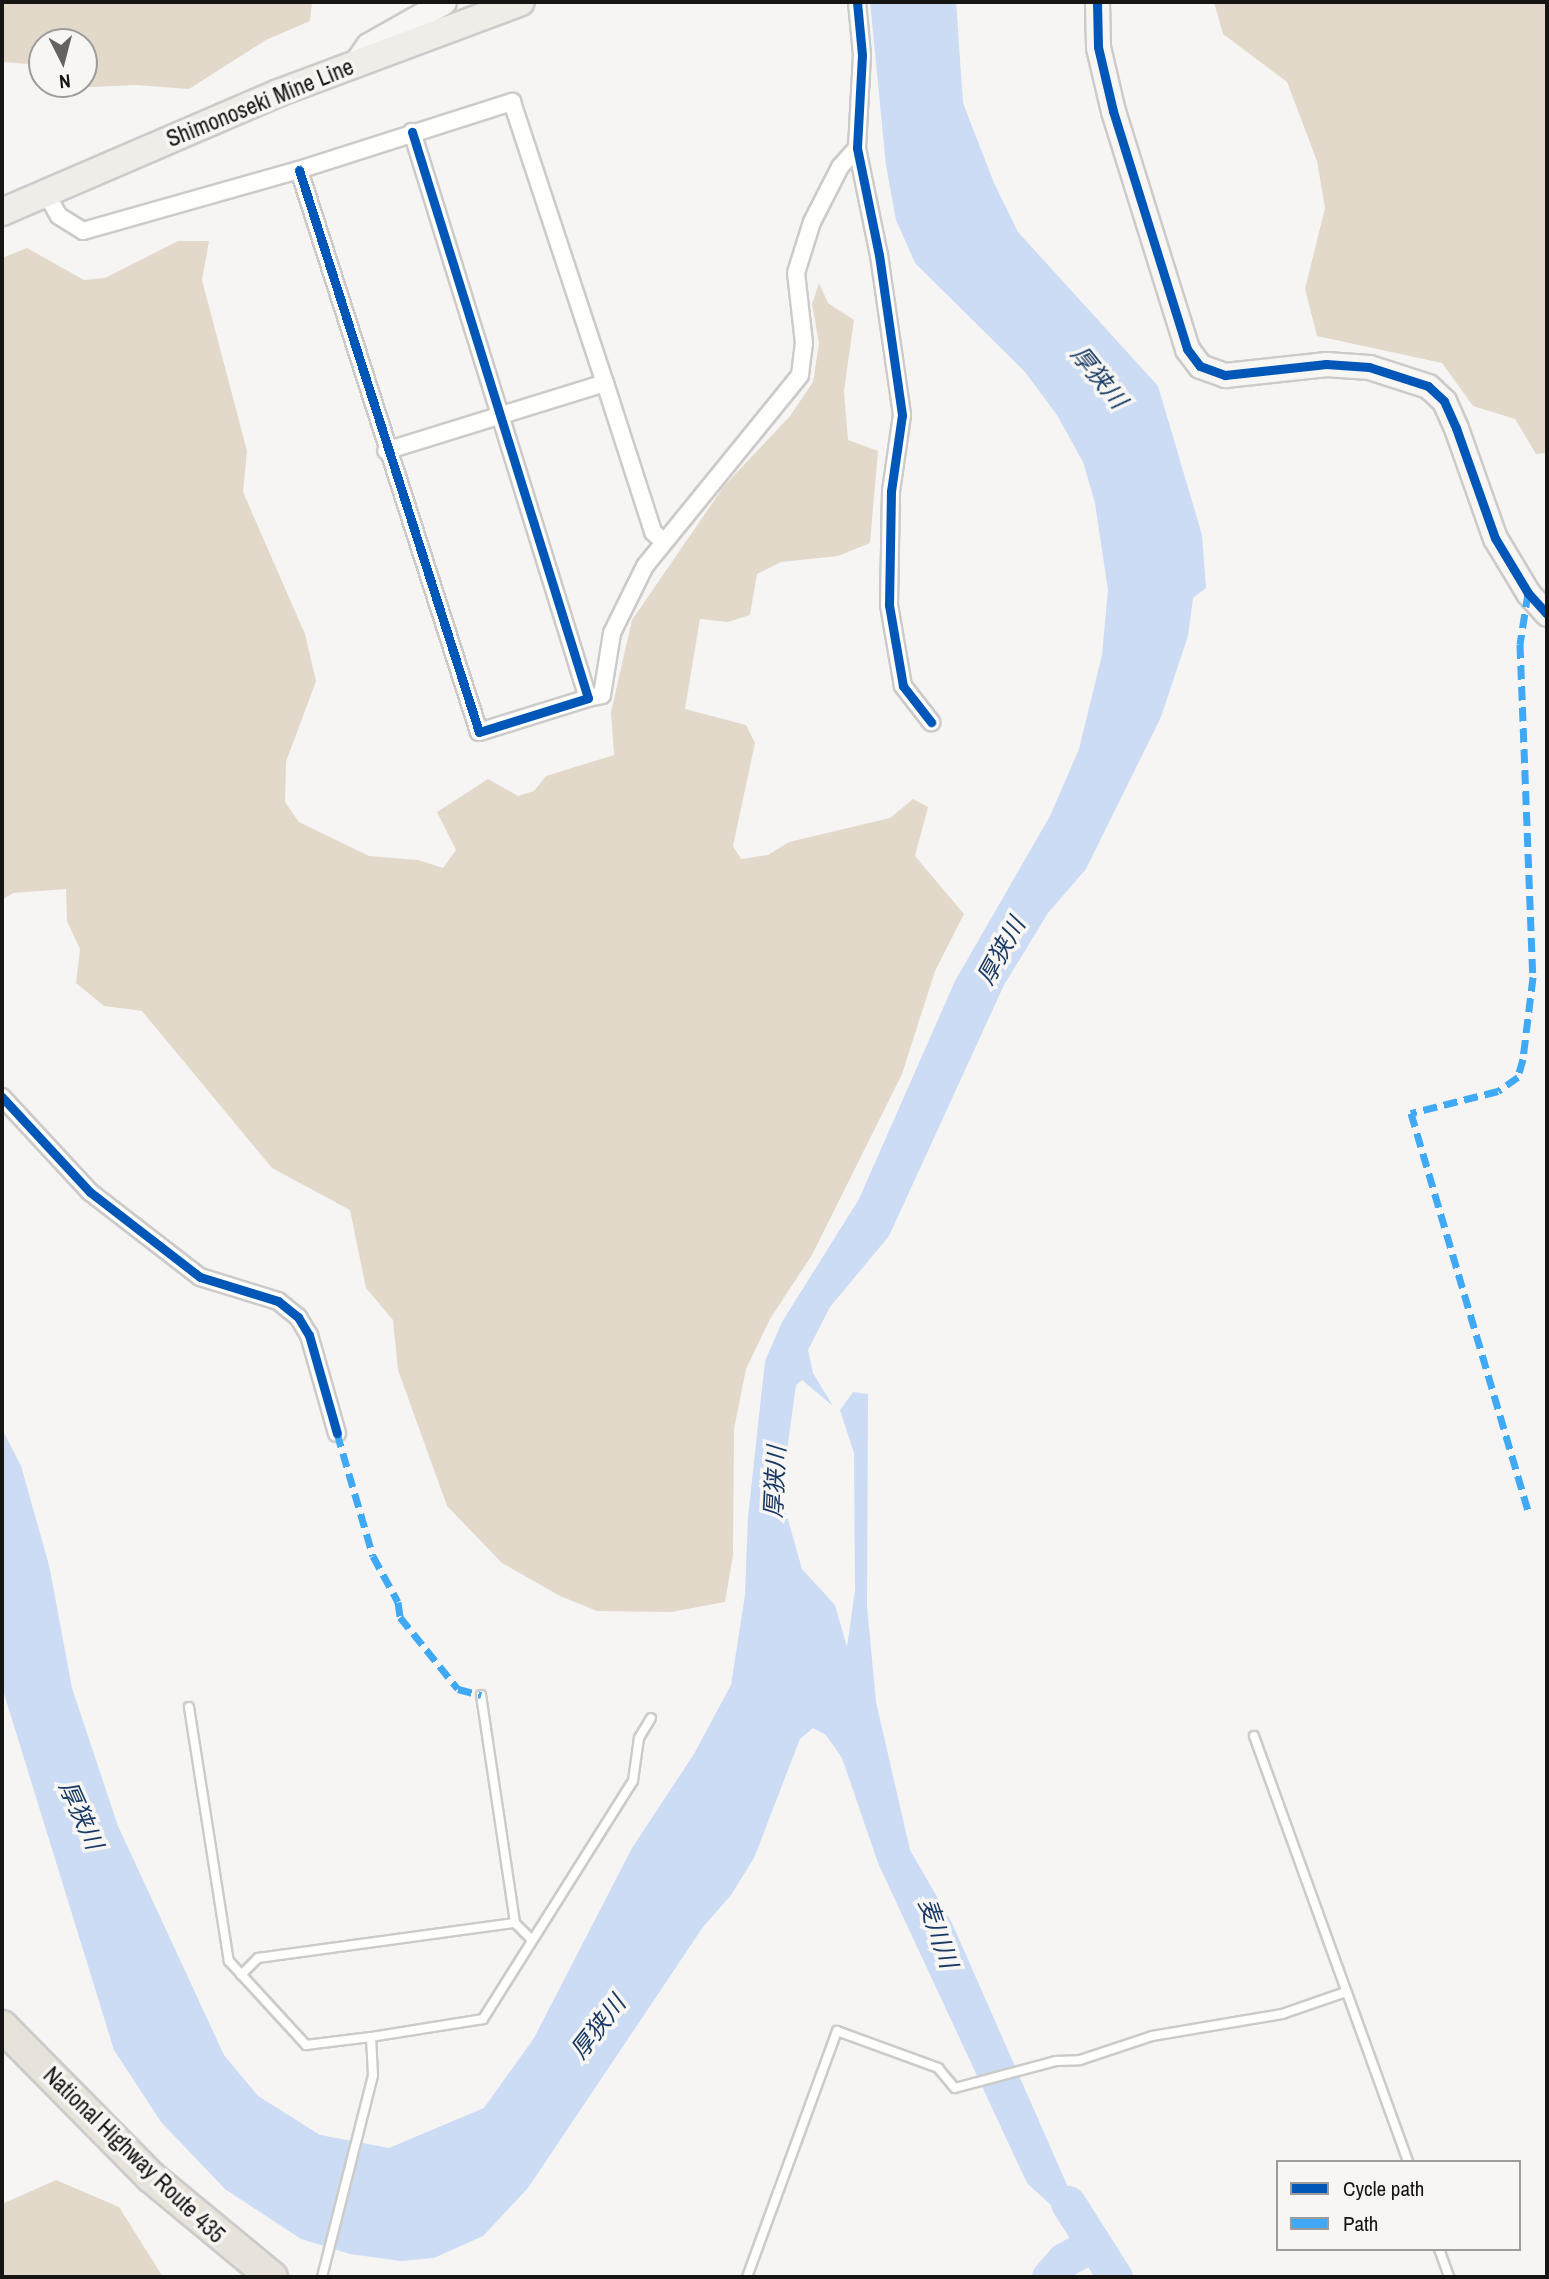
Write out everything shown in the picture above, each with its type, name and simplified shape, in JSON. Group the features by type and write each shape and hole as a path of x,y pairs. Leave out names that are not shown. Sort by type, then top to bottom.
{"highway":[{"name":"National Highway Route 435","path":"2,2026 151,2177 272,2277"}],"main road":[{"name":"Shimonoseki Mine Line","path":"2,212 354,65 522,2"}],"street":[{"path":"354,65 368,45 444,2"},
{"path":"857,2 862,55 857,148 901,393 890,546 895,656 903,686 931,722"},
{"path":"1097,2 1098,47 1114,111 1187,349 1200,366 1225,375 1326,364 1369,368 1428,386 1444,401 1457,428 1494,538 1521,583 1547,614"},
{"path":"47,193 59,216 83,231 299,170 512,102 653,532 663,541"},
{"path":"412,132 588,698"},
{"path":"299,170 386,451 479,732 602,695 612,634 645,566 800,374 804,343 796,273 812,222 840,167 857,148"},
{"path":"386,451 605,383"},
{"path":"2,1097 90,1192 200,1277 278,1301 298,1317 309,1335 337,1433"}],"lane":[{"path":"481,1695 515,1923 530,1938"},
{"path":"189,1707 229,1961 306,2045 483,2019 530,1938 633,1781 639,1738 651,1718"},
{"path":"1254,1736 1407,2160"},
{"path":"241,1975 258,1958 515,1923"},
{"path":"747,2277 837,2031 938,2068 955,2088 1056,2061 1080,2060 1152,2036 1282,2014 1346,1992"},
{"path":"323,2274 373,2075 371,2037"},
{"path":"1440,2251 1449,2277"}],"shaded area":[{"path":"2,2 312,2 310,21 266,40 189,89 136,85 98,87 98,28 28,28 28,64 2,62"},
{"path":"1214,2 1547,2 1547,453 1536,454 1515,419 1473,406 1442,363 1317,336 1305,289 1325,208 1317,161 1287,82 1223,34"},
{"path":"178,241 209,241 202,280 247,451 243,492 305,634 316,681 286,762 285,802 299,822 369,856 418,860 443,868 456,850 437,812 488,779 518,796 534,791 546,776 614,755 611,712 632,620 724,486 790,416 813,382 819,343 812,304 819,283 828,303 854,320 844,391 848,440 878,451 870,543 838,556 781,562 757,574 750,615 728,622 700,619 685,709 746,725 755,743 733,846 741,859 768,855 789,842 890,818 913,799 928,807 915,856 964,914 935,971 902,1074 812,1255 770,1319 746,1369 734,1429 733,1555 725,1602 671,1612 597,1611 560,1596 502,1563 447,1506 398,1370 393,1320 366,1288 350,1210 272,1168 142,1011 104,1006 76,983 80,949 67,921 66,889 13,893 2,900 2,258 27,248 84,280 105,278"},
{"path":"56,2180 119,2207 163,2277 2,2277 2,2204"}],"water":[{"name":"厚狭川","path":"870,2 956,2 963,103 994,183 1018,232 1158,386 1202,535 1206,588 1193,598 1188,636 1161,717 1086,869 1048,913 1004,985 889,1236 830,1307 808,1350 813,1373 833,1406 802,1380 796,1385 781,1495 802,1569 835,1605 847,1647 855,1590 854,1453 840,1410 853,1392 868,1394 867,1606 876,1702 910,1850 952,1923 1093,2244 1027,2183 878,1863 842,1758 826,1735 813,1728 800,1739 754,1858 731,1895 703,1927 528,2188 483,2236 434,2258 401,2261 350,2254 301,2239 225,2189 161,2122 114,2050 2,1687 2,1429 21,1466 49,1565 72,1688 118,1826 224,2055 258,2096 320,2135 389,2148 484,2108 534,2038 632,1848 694,1754 731,1685 745,1595 748,1517 765,1361 782,1322 859,1199 955,981 1050,816 1079,749 1102,655 1108,590 1095,503 1083,462 1057,415 1025,372 915,263 896,220 886,165"}],"waterway":[{"name":"麦川川","path":"1068,2203 1115,2277"},
{"path":"1049,2277 1064,2260 1093,2244"}],"marked path":[{"path":"1528,593 1520,644 1533,977 1523,1059 1518,1077 1498,1091 1411,1113 1529,1513"},
{"path":"337,1433 373,1556 398,1602 400,1617 458,1689 481,1695"}],"cycle path":[{"path":"857,2 862,55 857,148 879,255 902,415 891,491 889,605 903,686 931,722"},
{"path":"1097,2 1098,47 1113,111 1187,349 1200,366 1225,375 1326,364 1369,367 1428,386 1444,401 1456,428 1495,538 1528,593 1547,614"},
{"path":"299,170 479,732 588,698 412,132"},
{"path":"2,1097 90,1192 200,1277 278,1301 298,1317 309,1335 337,1433"}]}
